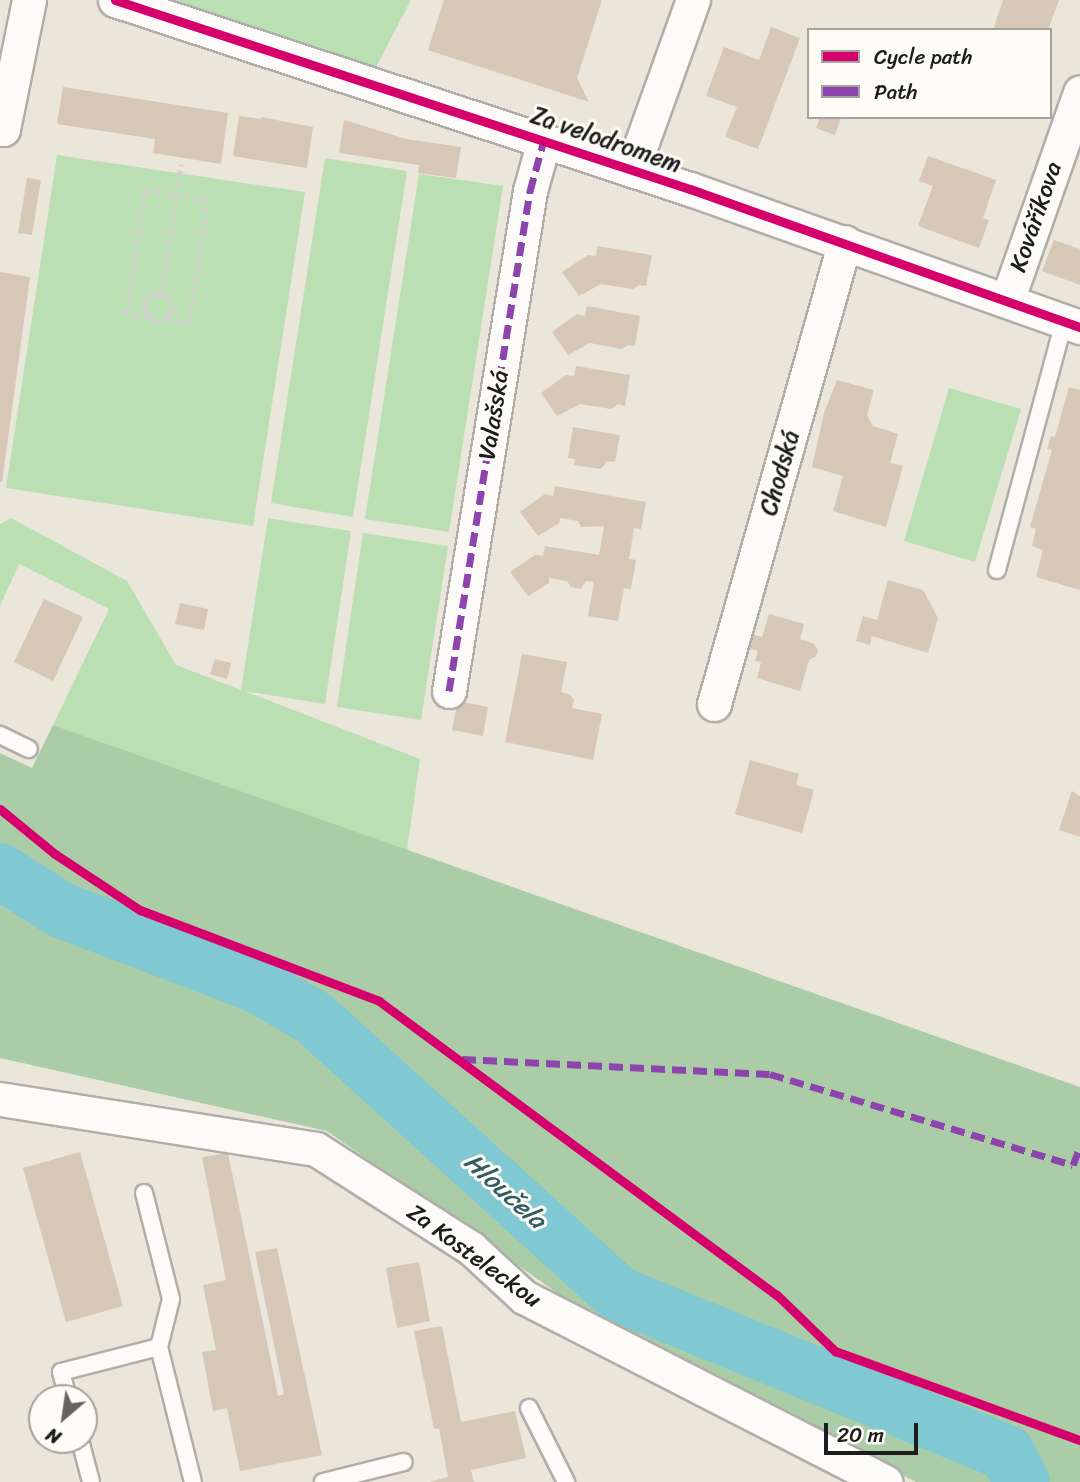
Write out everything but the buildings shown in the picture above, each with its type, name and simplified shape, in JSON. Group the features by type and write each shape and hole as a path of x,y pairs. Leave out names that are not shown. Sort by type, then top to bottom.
{"street":[{"path":"0,129 3,130 29,0"},
{"name":"Za velodromem","path":"115,0 544,140 845,242 1072,324"},
{"path":"632,170 693,0"},
{"name":"Kováříkova","path":"1007,301 1080,92"},
{"name":"Valašská","path":"449,691 530,191 544,140"},
{"name":"Chodská","path":"714,705 845,242"},
{"name":"Za Kosteleckou","path":"0,1099 316,1149 471,1248 524,1297 885,1482"}],"lane":[{"path":"997,570 1072,324"},
{"path":"0,734 29,749"},
{"path":"144,1193 171,1299 159,1347 193,1482"},
{"path":"64,1384 61,1372 159,1347"},
{"path":"529,1408 566,1482"},
{"path":"84,1454 91,1482"},
{"path":"323,1482 404,1462"}],"path":[{"path":"161,294 181,165"},
{"path":"145,189 177,194 208,199 189,324 168,320 158,322 148,317 126,314 145,189"},
{"path":"148,317 148,300 161,294"},
{"path":"161,294 172,304 168,320"}],"green space":[{"path":"167,0 411,0 376,67"},
{"path":"57,155 305,192 253,526 6,488"},
{"path":"325,158 407,171 353,517 271,503"},
{"path":"419,174 503,186 449,532 365,519"},
{"path":"949,388 1021,409 975,562 904,541"},
{"path":"11,518 127,581 176,665 241,690 268,518 351,531 325,704 244,691 420,759 407,850 53,725 109,609 19,564 0,606 0,524"},
{"path":"363,533 448,546 421,720 337,707"},
{"path":"53,725 1080,1087 1080,1482 916,1482 600,1323 327,1131 0,1058 0,753 32,768"}],"waterway":[{"name":"Hloučela","path":"0,871 61,910 257,985 314,1018 620,1295 1007,1453 1022,1482"}],"marked path":[{"path":"449,691 530,191 544,140"},
{"path":"462,1059 770,1074 1073,1165 1080,1147"}],"cycle path":[{"path":"115,0 690,189 1080,327"},
{"path":"0,809 55,854 140,910 379,1001 777,1295 835,1351 1080,1440"}]}
